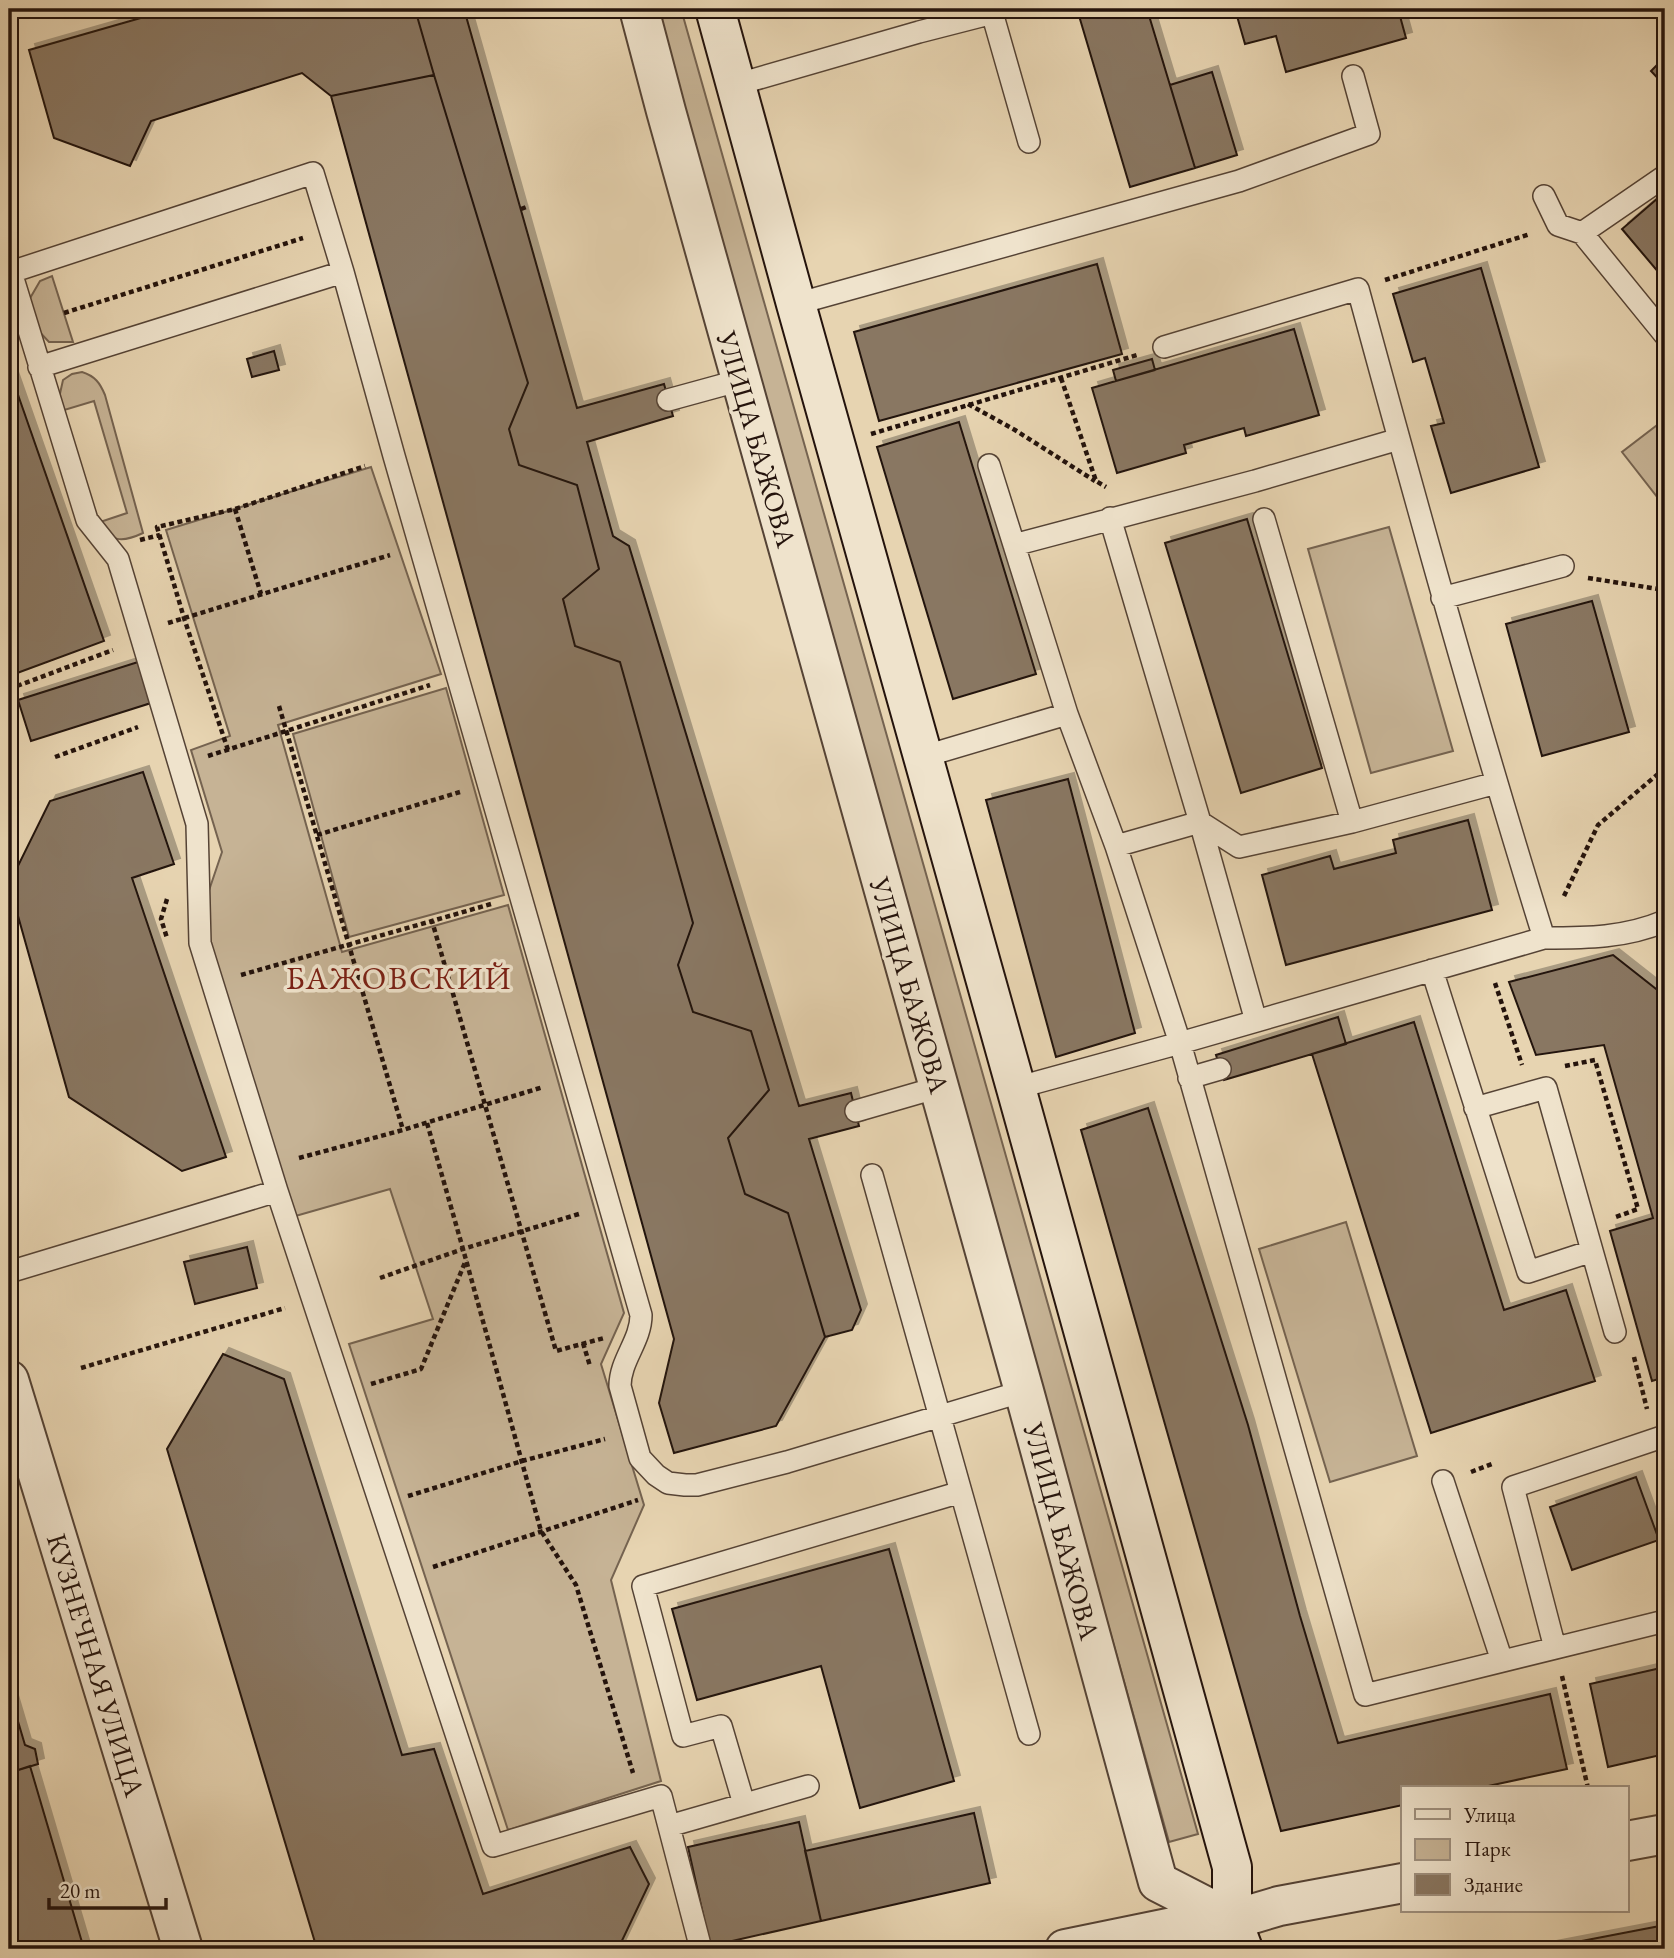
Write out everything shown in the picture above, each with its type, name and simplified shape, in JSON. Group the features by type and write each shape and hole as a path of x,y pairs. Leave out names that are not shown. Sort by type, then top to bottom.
{"street":[{"name":"УЛИЦА БАЖОВА","path":"639,9 1158,1882 1238,1935"},
{"path":"715,9 1232,1867 1238,1935"},
{"name":"КУЗНЕЧНАЯ УЛИЦА","path":"9,1380 183,1949"},
{"path":"1628,1841 1665,1834"},
{"path":"1065,1949 1187,1924 1238,1935 1279,1906 1401,1883"}],"lane":[{"path":"735,85 992,11 1029,142"},
{"path":"796,304 1238,181 1369,134 1353,76"},
{"path":"701,1949 661,1797 493,1846 276,1191 200,943 197,824 118,559 87,520 10,269 313,173 641,1315 641,1328 620,1375 620,1386 640,1458 668,1483 697,1485 787,1462 1024,1391"},
{"path":"1582,233 1665,176"},
{"path":"1544,196 1558,225 1582,233 1665,335"},
{"path":"39,367 343,272"},
{"path":"1164,347 1358,289 1442,598 1544,938"},
{"path":"668,400 741,380"},
{"path":"1014,545 1255,481 1399,439"},
{"path":"989,465 1067,714 1116,846 1181,1043 1365,1695 1665,1621"},
{"path":"1110,518 1256,1021"},
{"path":"1264,519 1352,822"},
{"path":"1442,598 1556,568"},
{"path":"922,757 1067,714"},
{"path":"1116,846 1200,822 1238,847 1352,822 1496,783"},
{"path":"1016,1088 1544,938 1596,938 1646,929 1665,920"},
{"path":"1432,970 1528,1272 1592,1251"},
{"path":"1189,1078 1220,1069"},
{"path":"856,1111 939,1087"},
{"path":"1475,1108 1546,1088 1615,1332"},
{"path":"872,1175 1029,1734"},
{"path":"9,1272 276,1191"},
{"path":"1555,1648 1513,1487 1665,1436"},
{"path":"1443,1481 1502,1661"},
{"path":"744,1804 721,1726 682,1736 643,1586 961,1492"},
{"path":"669,1826 808,1786"}],"path":[{"path":"521,209 529,206"},
{"path":"9,217 11,226"},
{"path":"1358,289 1558,225"},
{"path":"64,313 304,238"},
{"path":"869,435 1164,347"},
{"path":"1061,378 1096,481"},
{"path":"968,404 1015,430 1142,510"},
{"path":"228,750 157,527 235,509 394,456"},
{"path":"235,509 261,594"},
{"path":"9,689 117,648 121,639 139,632 421,546"},
{"path":"1556,568 1602,581 1665,590"},
{"path":"246,743 458,677"},
{"path":"279,706 403,1130"},
{"path":"1544,938 1598,825 1665,768"},
{"path":"317,835 488,784"},
{"path":"212,983 520,895"},
{"path":"432,921 556,1351 641,1328"},
{"path":"269,1166 403,1130 572,1077"},
{"path":"426,1123 541,1531 576,1584 641,1802"},
{"path":"380,1278 609,1205"},
{"path":"343,1392 421,1369 466,1259"},
{"path":"81,1368 287,1307"},
{"path":"1634,1358 1648,1410"},
{"path":"380,1504 522,1461 634,1431"},
{"path":"404,1576 685,1485"},
{"path":"1555,1648 1588,1786"}],"green space":[{"path":"655,9 681,9 1198,1834 1169,1842"},
{"path":"52,276 73,342 49,342 34,326 29,300 40,281"},
{"path":"82,372 96,380 105,395 143,533 129,538 112,537 97,523 127,513 94,401 61,411 59,398 63,380"},
{"path":"1665,419 1665,507 1622,452"},
{"path":"371,467 441,674 278,725 342,952 508,905 624,1313 601,1364 644,1505 611,1580 661,1781 508,1830 349,1344 433,1319 390,1189 292,1217 201,914 222,852 191,750 230,736 166,530"},
{"path":"1389,527 1453,751 1371,773 1308,549"},
{"path":"446,688 504,895 349,937 293,734"},
{"path":"1346,1222 1417,1456 1330,1482 1259,1249"}],"building":[{"path":"172,9 415,9 434,75 331,96 302,73 151,121 130,166 54,138 29,50"},
{"path":"415,9 464,9 577,408 664,384 673,416 587,442 613,536 629,546 799,1106 851,1093 859,1126 809,1139 861,1310 852,1330 825,1337 788,1213 745,1194 728,1138 769,1090 751,1031 693,1012 678,965 693,923 620,662 575,646 563,599 599,569 577,485 519,465 509,429 528,383"},
{"path":"1077,9 1147,9 1195,168 1130,187"},
{"path":"1235,9 1398,9 1406,38 1286,72 1276,36 1245,44"},
{"path":"1665,57 1665,86 1651,71"},
{"path":"1212,72 1237,155 1195,168 1170,85"},
{"path":"434,75 528,383 509,429 519,465 577,485 599,569 563,599 575,646 620,662 693,923 678,965 693,1012 751,1031 769,1090 728,1138 745,1194 788,1213 825,1337 776,1426 674,1453 659,1403 674,1339 331,96"},
{"path":"1665,192 1665,280 1622,229"},
{"path":"1097,264 1122,354 879,421 854,332"},
{"path":"1481,268 1539,467 1451,493 1431,426 1444,423 1425,358 1413,362 1393,294"},
{"path":"1294,329 1319,415 1246,436 1244,428 1184,445 1186,453 1117,473 1092,388"},
{"path":"274,351 279,370 252,377 247,359"},
{"path":"1152,359 1155,370 1116,381 1113,370"},
{"path":"9,369 104,641 9,676"},
{"path":"959,422 1036,674 953,699 877,447"},
{"path":"1247,519 1322,768 1241,793 1165,543"},
{"path":"1592,601 1629,732 1542,756 1506,624"},
{"path":"138,662 151,703 31,741 18,700"},
{"path":"143,772 174,864 132,878 226,1157 182,1171 69,1097 9,884 50,801"},
{"path":"1068,779 1135,1033 1056,1057 986,800"},
{"path":"1468,820 1492,910 1286,965 1262,875 1330,856 1334,869 1396,853 1393,840"},
{"path":"1613,955 1665,996 1665,1377 1652,1381 1610,1231 1653,1218 1604,1045 1536,1055 1509,982"},
{"path":"1338,1017 1346,1044 1224,1080 1216,1055"},
{"path":"1414,1022 1504,1310 1566,1290 1595,1381 1431,1433 1312,1054"},
{"path":"1148,1108 1248,1425 1338,1743 1550,1694 1567,1769 1488,1786 1401,1786 1401,1805 1281,1831 1081,1130"},
{"path":"247,1247 257,1288 195,1304 184,1262"},
{"path":"223,1354 284,1379 402,1755 434,1749 483,1894 630,1847 649,1884 618,1949 317,1949 167,1449"},
{"path":"1636,1477 1659,1540 1572,1570 1550,1507"},
{"path":"889,1549 954,1781 860,1808 821,1666 697,1700 672,1609"},
{"path":"1665,1667 1665,1754 1608,1767 1590,1684"},
{"path":"9,1691 25,1745 35,1749 38,1764 9,1773"},
{"path":"30,1766 84,1949 9,1949 9,1773"},
{"path":"974,1813 990,1883 821,1921 805,1851"},
{"path":"799,1822 821,1921 710,1946 688,1847"},
{"path":"1665,1925 1665,1949 1540,1949"}],"district":[{"name":"БАЖОВСКИЙ","path":"399,978"}]}
